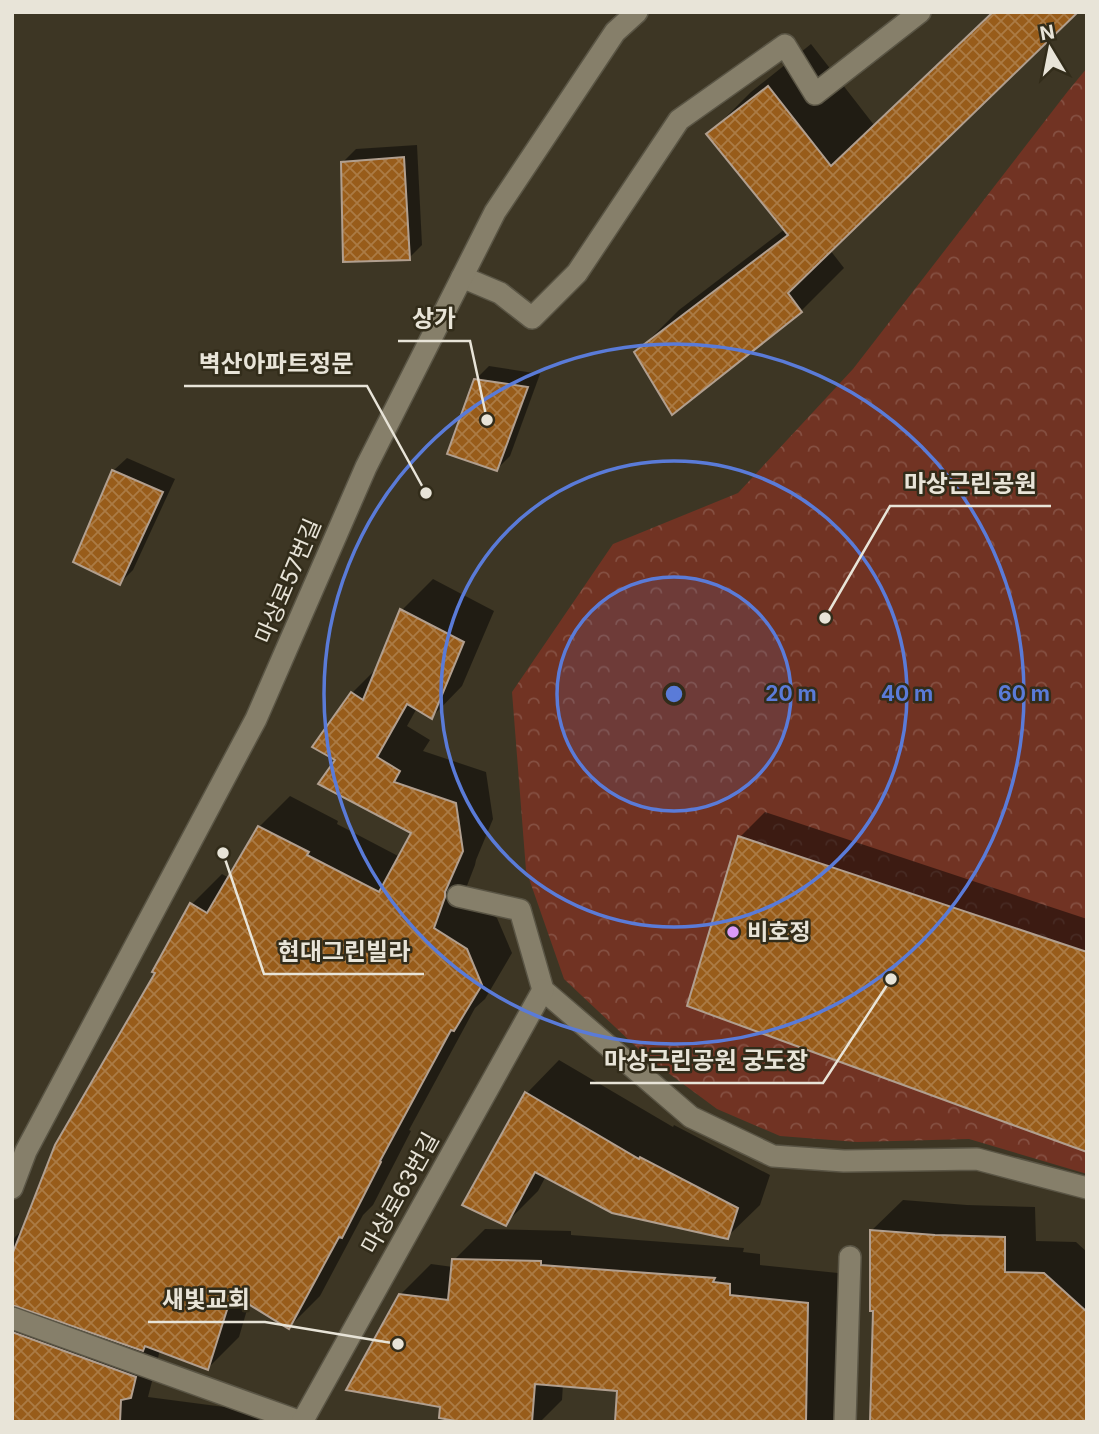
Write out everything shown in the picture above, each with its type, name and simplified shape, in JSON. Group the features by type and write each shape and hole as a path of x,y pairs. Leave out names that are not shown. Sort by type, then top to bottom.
{"street":[{"name":"마상로57번길","path":"12,1188 26,1151 256,719 366,467 495,212 615,32 637,12"},
{"path":"463,277 500,293 533,318 577,273 679,120 785,44 815,94 920,12"},
{"path":"458,895 520,910 543,990 691,1117 773,1156 844,1161 977,1159 1087,1188"},
{"name":"마상로63번길","path":"302,1422 543,990"},
{"path":"845,1422 850,1256"},
{"path":"12,1318 302,1422"}],"green space":[{"path":"1087,68 1087,1174 969,1139 857,1142 780,1136 717,1109 648,1058 564,979 526,870 512,692 613,544 738,493 853,369"}],"building":[{"path":"993,12 1078,12 788,293 802,312 672,415 634,352 788,235 706,134 768,86 831,166"},
{"path":"404,157 410,260 343,262 341,162"},
{"path":"474,379 528,387 497,471 447,454"},
{"path":"112,470 163,492 120,585 73,562"},
{"path":"400,609 464,642 432,719 407,704 377,757 400,771 394,782 456,803 463,851 445,892 434,928 467,949 482,985 454,1031 451,1030 342,1238 339,1237 289,1329 232,1294 208,1370 145,1346 143,1351 12,1305 12,1255 55,1145 155,973 152,972 190,903 207,913 258,826 379,892 411,833 318,784 335,760 312,747 351,692 363,700"},
{"path":"738,836 1087,952 1087,1152 687,1006"},
{"path":"525,1092 639,1159 640,1157 738,1208 728,1239 612,1213 535,1172 506,1226 462,1205"},
{"path":"870,1230 1005,1237 1005,1272 1044,1273 1087,1312 1087,1422 870,1422 873,1311 870,1311"},
{"path":"452,1259 541,1261 541,1265 715,1278 713,1282 730,1284 730,1295 808,1303 806,1422 615,1422 617,1391 535,1384 532,1422 461,1422 439,1418 440,1407 346,1390 399,1294 448,1300"},
{"path":"12,1332 136,1377 131,1398 121,1400 120,1422 12,1422"}],"place":[{"name":"상가","path":"487,420"},
{"name":"벽산아파트정문","path":"426,493"},
{"name":"마상근린공원","path":"825,618"},
{"name":"현대그린빌라","path":"223,853"},
{"name":"비호정","path":"733,932"},
{"name":"마상근린공원 궁도장","path":"891,979"},
{"name":"새빛교회","path":"398,1344"}]}
